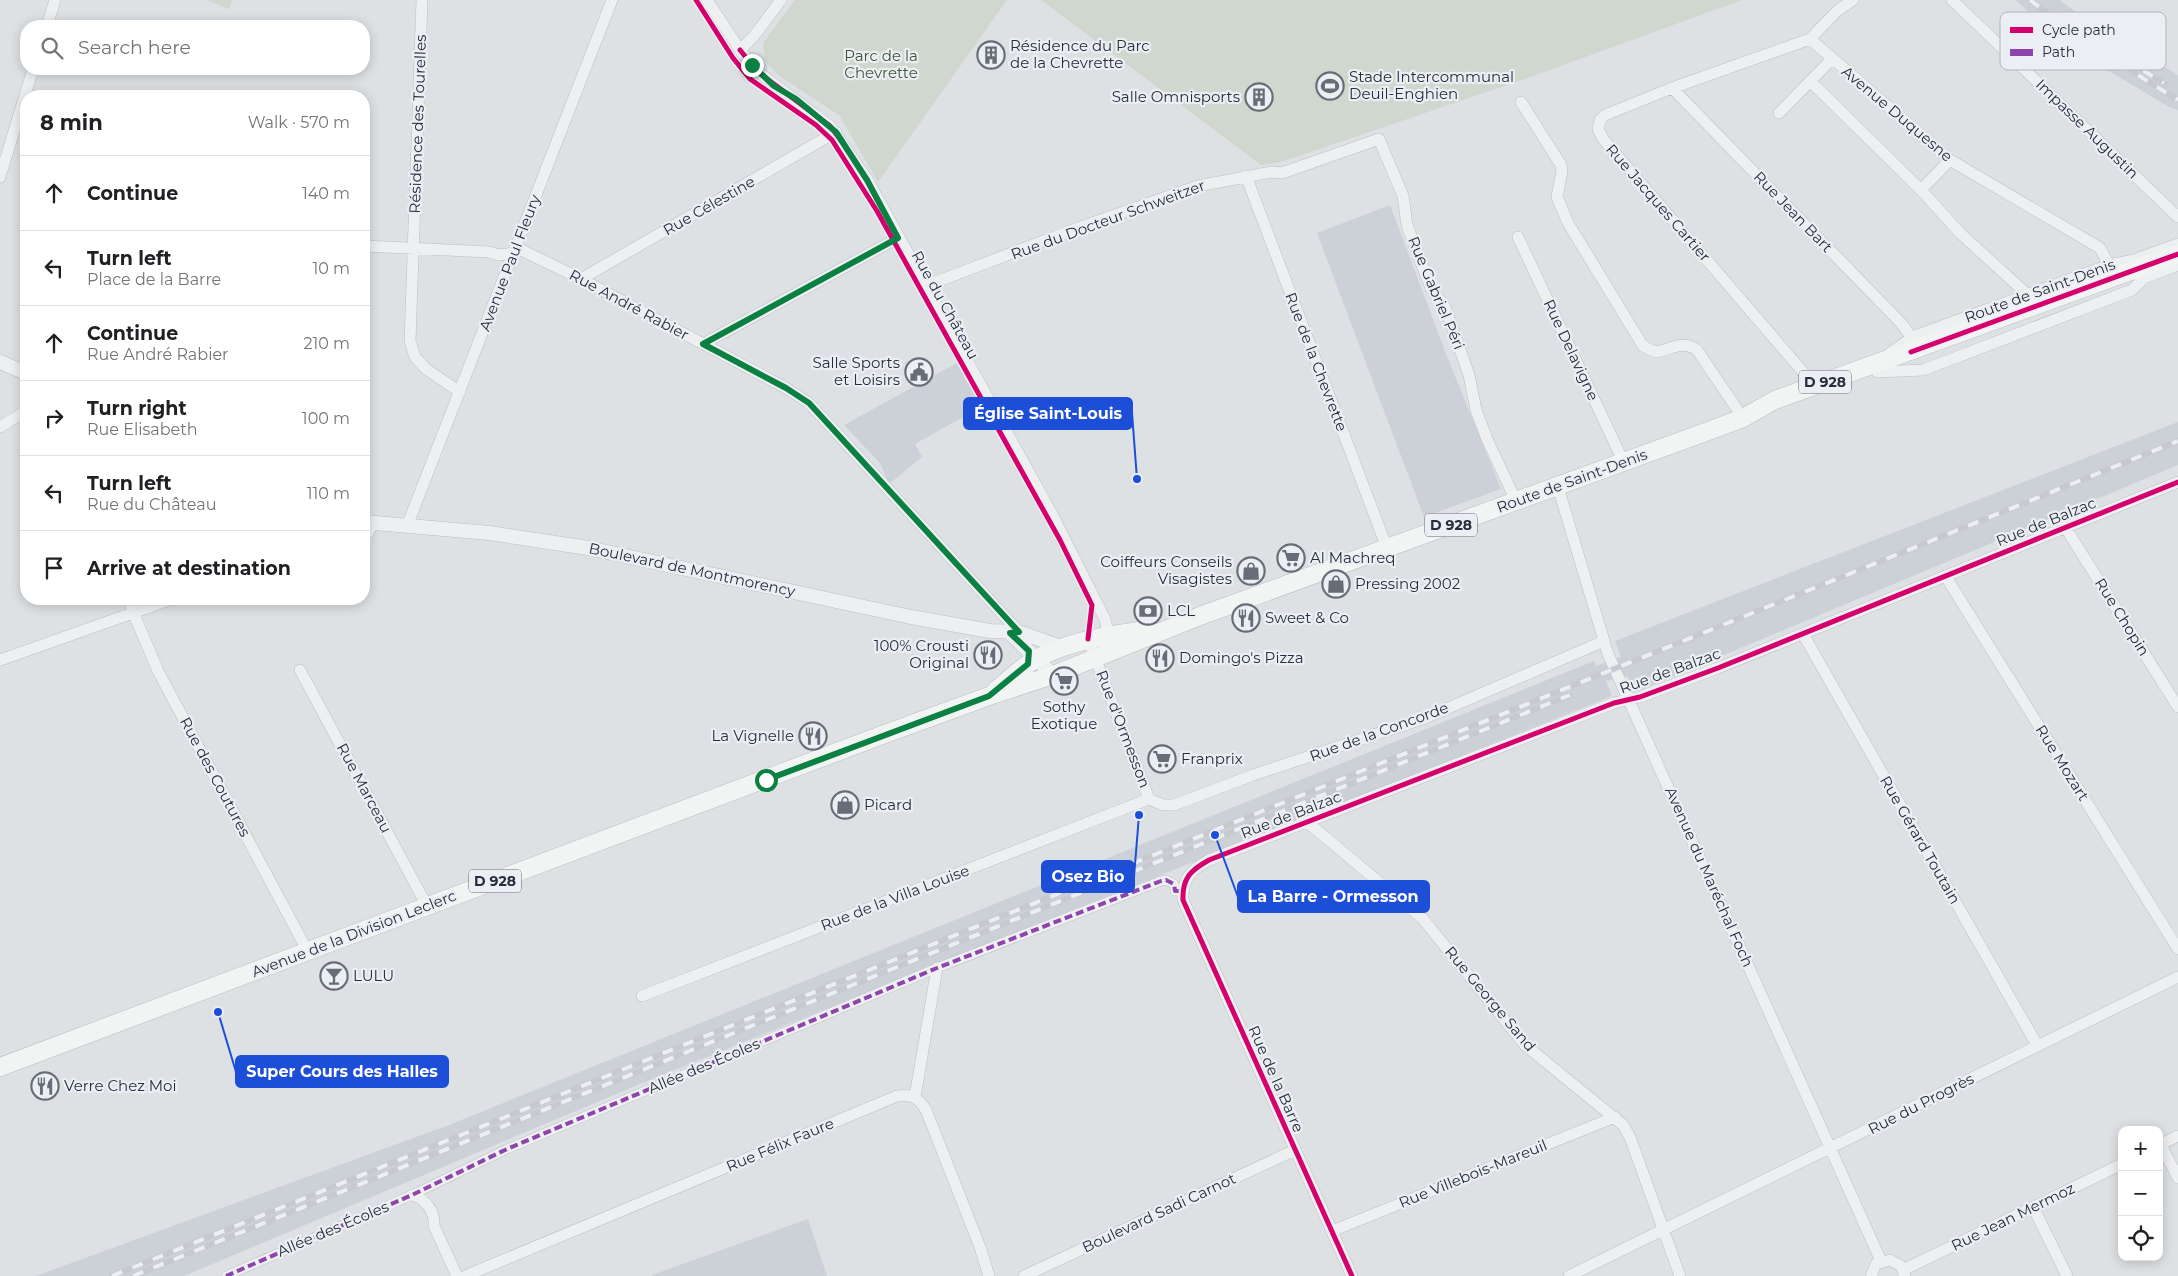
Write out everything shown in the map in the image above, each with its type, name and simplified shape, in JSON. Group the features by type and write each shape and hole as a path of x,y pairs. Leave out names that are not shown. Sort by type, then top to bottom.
{"main road":[{"name":"Route de Saint-Denis","path":"1344,564 1778,406 1875,368 1911,345 2178,254"},
{"name":"Route de Saint-Denis","path":"1778,406 1815,386 1875,368"},
{"name":"Avenue de la Division Leclerc","path":"0,1066 989,696 1053,675 1106,649 1344,564"},
{"name":"Avenue de la Division Leclerc","path":"989,696 1031,658 1088,639 1106,649"}],"street":[{"path":"48,20 56,0"},
{"name":"Résidence des Tourelles","path":"422,0 410,341 415,357 426,369 460,392"},
{"name":"Avenue Paul Fleury","path":"407,526 612,0"},
{"name":"Rue du Château","path":"707,0 740,50 758,72 774,86 796,99 836,132 867,180 1052,514 1105,619 1106,649"},
{"path":"740,50 754,36 781,0"},
{"path":"1810,39 1837,11 1853,0"},
{"name":"Impasse Augustin","path":"1952,0 2000,46"},
{"name":"Avenue Duquesne","path":"1810,39 1950,160 2100,248 2109,266"},
{"name":"Rue Jacques Cartier","path":"1810,39 1672,88 1606,115 1598,125 1600,135 1815,386"},
{"path":"1779,113 1832,59"},
{"name":"Impasse Augustin","path":"2025,70 2178,217"},
{"path":"25,90 31,75"},
{"path":"1810,80 1921,190 1960,233 2028,295"},
{"name":"Rue Jean Bart","path":"1672,88 1901,323 1911,345"},
{"path":"1521,102 1561,165 1562,171 1557,197 1568,223 1643,346 1655,352 1683,344 1690,345 1697,350 1743,418"},
{"path":"0,177 5,142 20,103"},
{"name":"Rue Célestine","path":"581,279 836,132"},
{"name":"Rue du Docteur Schweitzer","path":"926,286 1078,228 1198,186 1246,176 1272,172 1282,173 1380,139"},
{"name":"Rue Gabriel Péri","path":"1380,139 1403,196 1407,225 1417,252 1431,288 1448,314 1469,375 1476,410 1516,501"},
{"path":"1921,190 1950,160"},
{"name":"Rue de la Chevrette","path":"1246,176 1387,548"},
{"name":"Rue Delavigne","path":"1518,237 1624,463"},
{"path":"703,344 898,238"},
{"name":"Route de Saint-Denis","path":"1911,345 2028,295 2178,244"},
{"path":"370,246 489,252 498,255 516,250"},
{"name":"Rue André Rabier","path":"516,250 581,279 786,388 809,403 1014,633"},
{"name":"Route de Saint-Denis","path":"1875,368 1923,370 2132,290 2144,278 2178,265"},
{"path":"0,362 20,370"},
{"path":"0,427 20,415"},
{"name":"Rue de Balzac","path":"1183,892 1184,882 1195,867 1209,860 1614,704 1630,700 1803,634 2178,482"},
{"name":"Avenue du Maréchal Foch","path":"1558,487 1604,641 1881,1261"},
{"name":"Boulevard de Montmorency","path":"370,523 489,533 588,548 910,617 1014,633 1064,648"},
{"name":"Rue Chopin","path":"2065,527 2178,707"},
{"name":"Rue Mozart","path":"1946,577 2178,949"},
{"name":"Rue des Coutures","path":"131,605 158,671 308,952"},
{"path":"0,660 154,605"},
{"path":"1014,633 1031,658 1053,675"},
{"name":"Rue Gérard Toutain","path":"1803,634 2037,1045"},
{"name":"Rue de la Concorde","path":"1149,799 1163,805 1174,804 1253,775 1425,718 1604,641"},
{"name":"Rue d'Ormesson","path":"1106,649 1149,799"},
{"name":"Rue Marceau","path":"300,670 428,906"},
{"name":"Rue de la Villa Louise","path":"642,996 1149,799"},
{"name":"Rue George Sand","path":"1307,822 1423,919 1525,1045 1615,1117 1630,1137 1680,1276"},
{"name":"Allée des Écoles","path":"226,1276 412,1195 507,1149 937,968 1161,881 1174,884 1175,891 1183,892"},
{"name":"Rue de la Barre","path":"1183,892 1183,900 1208,958 1352,1276"},
{"path":"937,968 915,1097 926,1110 980,1247 989,1276"},
{"name":"Rue du Progrès","path":"1569,1276 2178,977"},
{"name":"Rue Félix Faure","path":"465,1276 897,1096 915,1097"},
{"name":"Rue Villebois-Mareuil","path":"1332,1231 1615,1117"},
{"path":"2163,1144 2178,1136"},
{"name":"Boulevard Sadi Carnot","path":"1024,1276 1294,1150"},
{"path":"2163,1150 2178,1178"},
{"name":"Rue Jean Mermoz","path":"1904,1273 2118,1166"},
{"path":"412,1195 421,1198 427,1203 434,1218 434,1226 458,1276"},
{"path":"2033,1207 2067,1276"},
{"path":"1871,1276 1873,1267 1881,1261 1894,1261 1904,1273"}],"shaded area":[{"path":"2015,0 2060,0 2076,12 2029,12"},
{"path":"2166,68 2178,75 2178,110 2169,107 2107,70 2166,70"},
{"path":"1390,205 1446,354 1501,489 1424,517 1317,233"},
{"path":"957,363 981,407 915,444 922,457 889,484 884,479 886,477 880,463 844,425"},
{"path":"2178,422 2178,465 1638,691 1627,676 1606,681 1612,696 640,1084 184,1276 36,1276 449,1125 1594,661 1596,666 1621,657 1615,641"},
{"path":"808,1219 827,1276 652,1275"}],"green space":[{"path":"206,0 232,0 229,9"},
{"name":"Parc de la Chevrette","path":"795,0 1007,0 878,182 839,115 779,76 765,61 763,43"},
{"name":"Stade Intercommunal Deuil-Enghien","path":"1041,0 1742,0 1525,79 1281,162 1261,165"}],"railway":[{"path":"2030,0 2046,12"},
{"path":"2130,70 2178,100"},
{"path":"2142,70 2164,83"},
{"path":"112,1276 2178,441"},
{"path":"133,1276 1570,695"}],"marked path":[{"path":"226,1276 412,1195 507,1149 937,968 1161,881 1166,880 1174,884 1175,891 1183,891"}],"cycle path":[{"path":"696,0 733,58 750,79 816,125 832,140 877,211 1060,540 1092,605 1088,639"},
{"path":"740,50 758,72 830,126 843,143"},
{"path":"1911,352 2178,254"},
{"path":"1352,1276 1183,900 1186,880 1197,867 1209,860 1614,703 1640,697 1718,668 2178,482"}],"place":[{"name":"Résidence du Parc de la Chevrette","path":"991,55"},
{"name":"Stade Intercommunal Deuil-Enghien","path":"1330,86"},
{"name":"Salle Omnisports","path":"1259,97"},
{"name":"Salle Sports et Loisirs","path":"919,372"},
{"name":"Église Saint-Louis","path":"1137,479"},
{"name":"Al Machreq","path":"1291,558"},
{"name":"Coiffeurs Conseils Visagistes","path":"1251,571"},
{"name":"Pressing 2002","path":"1336,584"},
{"name":"LCL","path":"1148,611"},
{"name":"Sweet & Co","path":"1246,618"},
{"name":"100% Crousti Original","path":"988,655"},
{"name":"Domingo's Pizza","path":"1160,658"},
{"name":"Sothy Exotique","path":"1064,681"},
{"name":"La Vignelle","path":"813,736"},
{"name":"Franprix","path":"1162,759"},
{"name":"Picard","path":"845,805"},
{"name":"Osez Bio","path":"1139,815"},
{"name":"La Barre - Ormesson","path":"1215,835"},
{"name":"LULU","path":"334,976"},
{"name":"Super Cours des Halles","path":"218,1012"},
{"name":"Verre Chez Moi","path":"45,1086"}],"route":[{"path":"752,65 774,86 796,99 836,132 867,180 898,238 703,344 786,388 809,403 1019,632 1010,633 1029,651 1028,664 989,696 766,780"}]}
